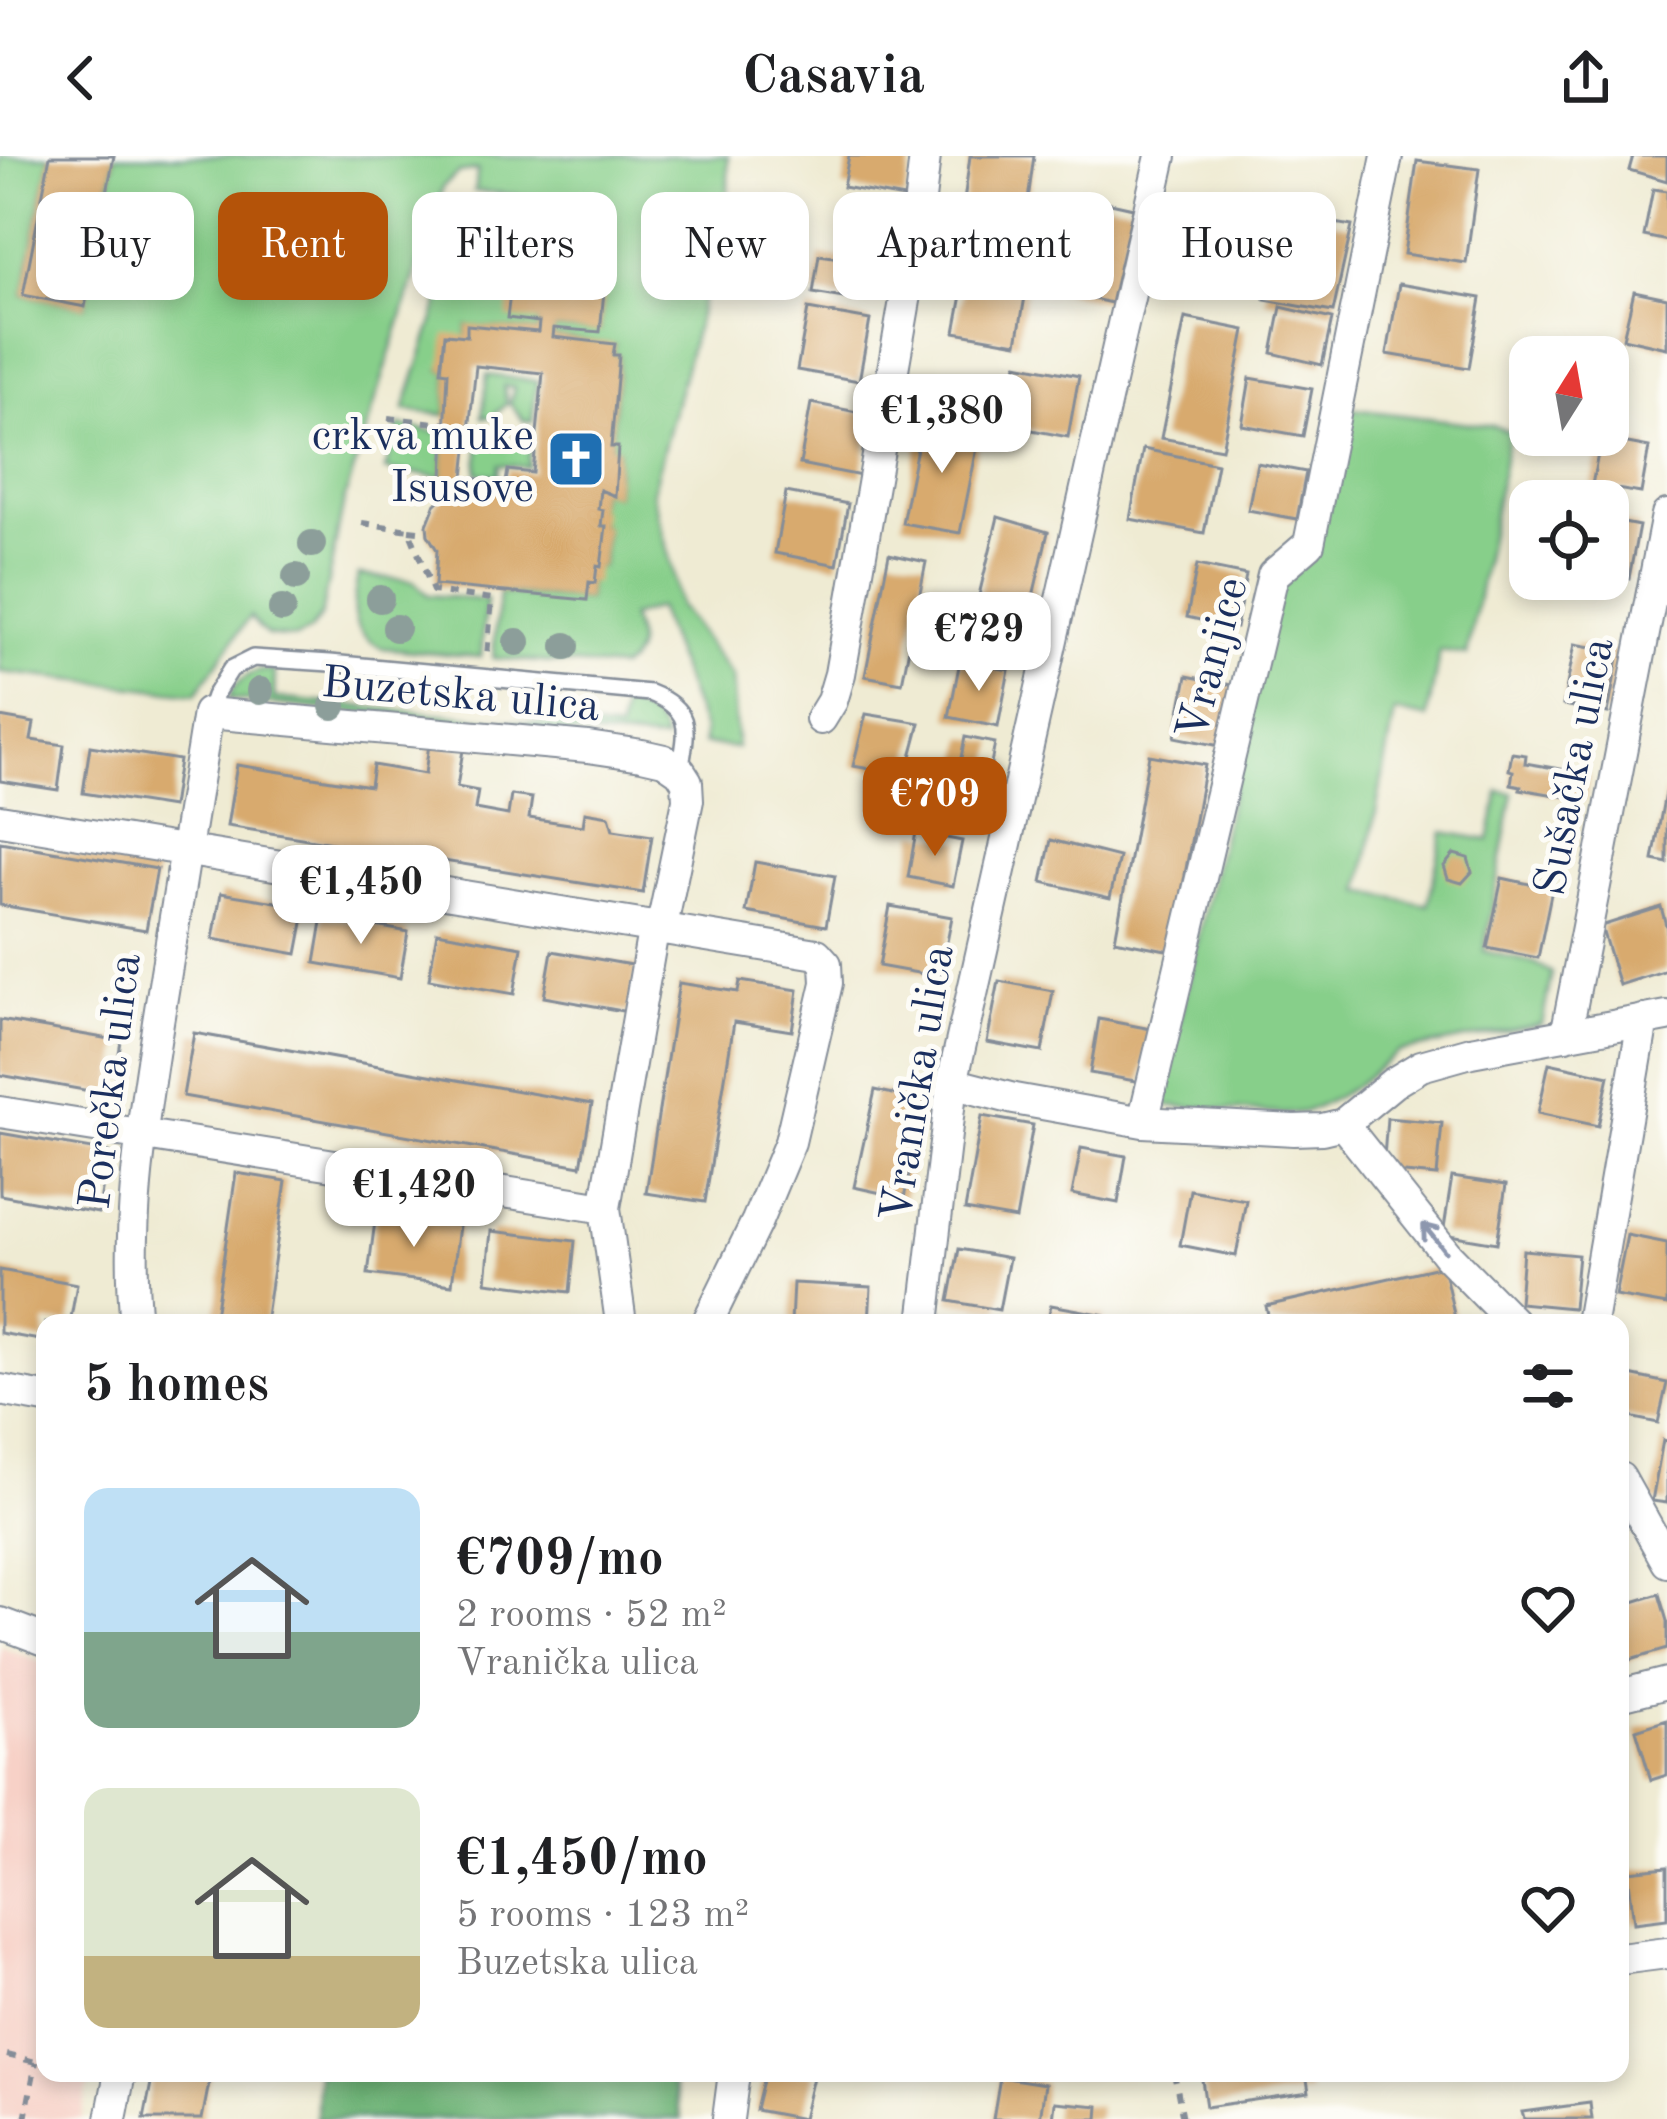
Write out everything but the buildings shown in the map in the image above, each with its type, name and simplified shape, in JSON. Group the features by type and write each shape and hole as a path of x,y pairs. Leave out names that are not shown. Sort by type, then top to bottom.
{"street":[{"path":"821,719 840,674 915,243 925,156"},
{"name":"Vranička ulica","path":"925,1314 952,1083 1161,156"},
{"name":"Vranjice","path":"1144,1122 1273,575 1309,544 1387,156"},
{"name":"Sušačka ulica","path":"1566,1035 1667,515"},
{"path":"185,851 208,713"},
{"name":"Buzetska ulica","path":"208,713 588,747 664,760 680,771"},
{"path":"620,1314 604,1208 658,926 688,800 687,782 680,771"},
{"path":"0,820 817,953 826,964 827,983 790,1142 711,1314"},
{"name":"Porečka ulica","path":"135,1314 134,1221 141,1136 185,851"},
{"path":"952,1083 1144,1122 1322,1129 1342,1124 1420,1066 1655,1018 1593,1314"},
{"path":"0,1112 604,1208"},
{"path":"1342,1124 1448,1256 1505,1314"},
{"path":"0,1390 36,1396"},
{"path":"1629,1496 1667,1562"},
{"path":"0,1624 36,1637"},
{"path":"1629,1693 1667,1683"},
{"path":"1629,1958 1667,1953"},
{"path":"111,2119 118,2082"},
{"path":"728,2119 733,2082"}],"lane":[{"path":"208,713 231,669 253,658 650,693 680,711 686,724 680,771"}],"path":[{"path":"388,418 446,424"},
{"path":"362,523 428,532"},
{"path":"409,530 433,592 491,598 485,677"},
{"path":"7,2055 36,2062 25,2119"},
{"path":"1176,2082 1183,2119"}],"shaded area":[{"path":"0,1647 36,1661 36,2082 89,2082 81,2119 0,2119"}],"green space":[{"path":"0,156 50,156 43,192 36,192 36,228 23,295 85,306 86,300 194,300 194,192 108,192 115,156 728,156 728,192 641,192 641,300 702,300 652,492 679,606 732,677 737,748 703,744 703,730 657,608 630,617 637,646 621,668 493,658 499,593 587,600 589,582 597,566 602,566 606,527 601,526 598,509 600,490 615,495 618,448 611,447 619,356 613,355 615,345 553,337 554,328 600,331 603,300 617,300 617,192 474,191 478,170 458,173 441,192 412,192 412,285 344,501 321,616 310,631 295,638 268,635 250,616 196,694 0,672"},
{"path":"440,300 518,300 539,322 538,332 467,326 467,336 441,370 448,372 446,415 404,410"},
{"path":"487,375 537,381 532,422 524,421 510,404 514,387 504,386 507,404 492,417 482,417"},
{"path":"1345,408 1494,426 1509,432 1467,655 1440,651 1427,718 1395,712 1361,891 1428,905 1443,832 1489,840 1499,791 1513,793 1484,951 1534,963 1552,973 1542,1024 1398,1052 1354,1087 1303,1112 1160,1105 1280,583"},
{"path":"399,426 445,433 443,477 385,470"},
{"path":"481,432 489,433 503,448 521,433 531,434 528,467 499,465 498,475 477,473"},
{"path":"358,575 413,581 428,595 486,600 481,657 382,648 371,641 355,617"},
{"path":"264,670 275,671 274,698 619,731 623,704 650,716 665,741 229,699 242,680"},
{"path":"317,2082 671,2082 682,2119 316,2119"}],"place":[{"name":"crkva muke Isusove","path":"576,459"}]}
